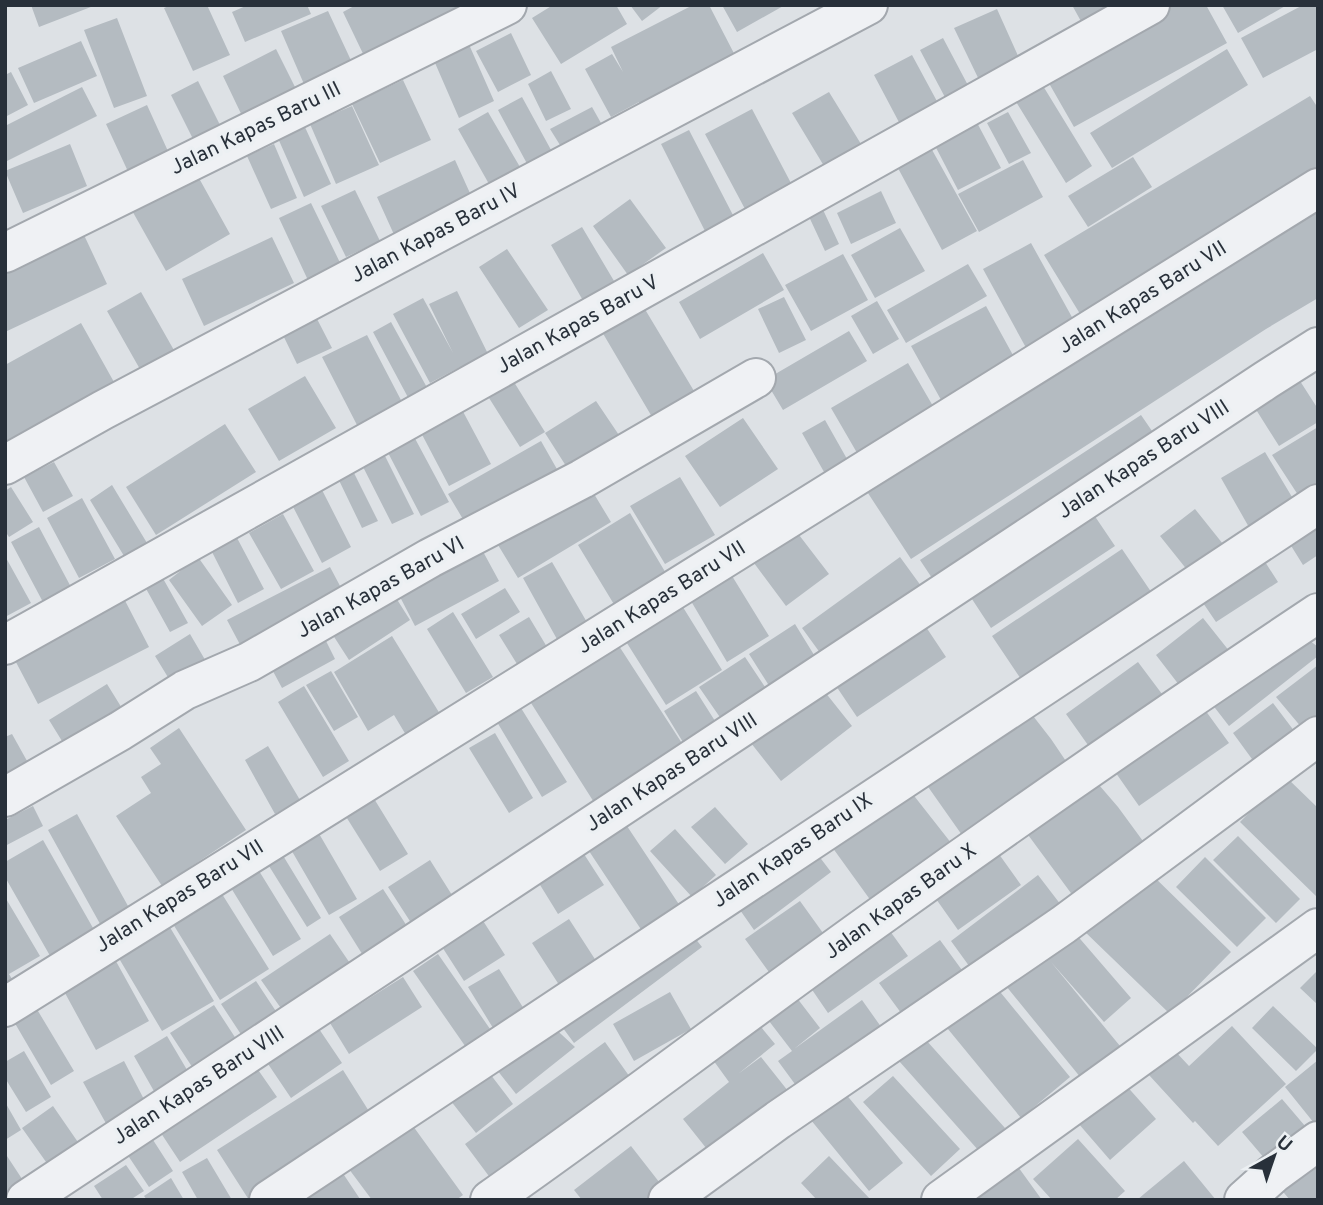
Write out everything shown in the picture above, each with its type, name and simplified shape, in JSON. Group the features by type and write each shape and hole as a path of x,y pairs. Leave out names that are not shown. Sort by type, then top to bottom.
{"street":[{"name":"Jalan Kapas Baru III","path":"5,253 507,5"},
{"name":"Jalan Kapas Baru IV","path":"5,465 103,410 867,5"},
{"name":"Jalan Kapas Baru V","path":"5,645 1150,5"},
{"name":"Jalan Kapas Baru VII","path":"5,1006 1318,188"},
{"name":"Jalan Kapas Baru VIII","path":"26,1200 1318,347"},
{"name":"Jalan Kapas Baru VI","path":"5,797 185,690 248,662 430,558 582,479 756,377"},
{"name":"Jalan Kapas Baru IX","path":"269,1200 1318,504"},
{"name":"Jalan Kapas Baru X","path":"489,1200 579,1138 882,914 1191,697 1318,613"},
{"path":"668,1200 778,1120 1063,925 1318,736"},
{"path":"941,1200 1318,928"},
{"path":"1244,1200 1273,1174 1318,1141"}],"building":[{"path":"31,5 96,5 39,27"},
{"path":"171,5 207,5 230,55 193,71 164,8"},
{"path":"248,5 307,5 311,14 245,42 232,12"},
{"path":"356,5 486,5 367,62 343,12"},
{"path":"553,5 616,5 627,24 561,64 532,18"},
{"path":"630,5 663,5 642,21"},
{"path":"693,5 709,5 740,65 644,113 639,102 611,117 585,69 612,54 623,72 611,47"},
{"path":"722,5 785,5 737,32"},
{"path":"1072,5 1143,5 1088,34"},
{"path":"1160,5 1206,5 1227,43 1074,127 1042,71"},
{"path":"1222,5 1287,5 1238,33"},
{"path":"1303,5 1318,5 1318,49 1263,78 1241,38"},
{"path":"997,9 1023,67 982,86 954,28"},
{"path":"328,11 355,69 307,91 281,31"},
{"path":"117,18 147,96 114,108 84,30"},
{"path":"511,33 531,75 498,92 476,51"},
{"path":"943,38 971,91 948,103 920,50"},
{"path":"467,40 494,101 459,118 432,56"},
{"path":"81,41 97,76 34,103 18,68"},
{"path":"276,49 299,95 245,122 223,76"},
{"path":"1227,49 1248,85 1112,168 1090,133"},
{"path":"912,55 939,105 901,126 874,75"},
{"path":"551,71 571,109 546,121 528,84"},
{"path":"11,72 28,105 5,117 5,75"},
{"path":"403,80 431,140 380,163 352,104"},
{"path":"198,81 227,139 200,153 171,95"},
{"path":"1040,81 1092,166 1066,183 1013,97"},
{"path":"82,87 97,116 5,162 5,126"},
{"path":"829,92 861,144 824,166 792,113"},
{"path":"1310,96 1318,108 1318,184 1085,322 1044,255"},
{"path":"522,97 556,159 531,171 498,110"},
{"path":"147,105 172,160 131,178 106,124"},
{"path":"352,106 379,165 336,184 310,124"},
{"path":"592,107 601,123 560,145 550,129"},
{"path":"752,109 792,185 745,209 705,134"},
{"path":"488,112 520,167 489,184 458,129"},
{"path":"1008,112 1031,153 1009,164 987,123"},
{"path":"974,117 1001,168 958,190 931,138"},
{"path":"304,125 331,184 304,197 277,136"},
{"path":"689,130 735,219 706,233 661,144"},
{"path":"926,139 977,231 942,250 892,157"},
{"path":"70,144 87,186 23,213 5,171"},
{"path":"274,144 297,198 271,209 247,156"},
{"path":"1133,157 1152,187 1088,227 1068,196"},
{"path":"455,160 474,202 396,239 377,197"},
{"path":"1023,160 1043,197 979,232 958,194"},
{"path":"195,171 230,234 166,271 130,207"},
{"path":"355,190 380,241 346,257 321,206"},
{"path":"881,191 896,223 851,244 837,213"},
{"path":"630,199 666,248 628,275 593,226"},
{"path":"818,199 839,244 825,251 804,206"},
{"path":"311,203 346,275 313,291 279,218"},
{"path":"1318,203 1318,298 911,559 864,487"},
{"path":"582,227 617,286 585,304 551,245"},
{"path":"900,228 925,271 875,298 851,255"},
{"path":"84,235 107,284 5,332 5,273"},
{"path":"272,237 294,283 204,326 182,279"},
{"path":"1031,243 1078,328 1030,355 983,269"},
{"path":"507,249 548,310 519,328 479,267"},
{"path":"763,253 784,290 700,339 679,302"},
{"path":"843,254 868,300 811,331 785,285"},
{"path":"968,264 987,296 906,343 887,310"},
{"path":"457,291 491,360 463,373 460,367 430,383 393,314 423,298 453,353 429,304"},
{"path":"141,292 175,352 141,371 107,311"},
{"path":"784,297 806,340 779,353 758,309"},
{"path":"640,301 697,396 655,422 598,325"},
{"path":"877,301 899,339 873,354 851,316"},
{"path":"986,306 1019,366 945,407 911,346"},
{"path":"316,317 332,348 297,364 282,333"},
{"path":"391,322 430,393 411,403 373,332"},
{"path":"81,323 119,391 5,456 5,365"},
{"path":"849,331 867,361 783,410 765,380"},
{"path":"367,335 402,402 357,425 322,357"},
{"path":"908,363 937,413 860,458 831,408"},
{"path":"509,374 545,432 520,447 484,390"},
{"path":"305,376 336,428 279,461 248,409"},
{"path":"1300,381 1318,409 1318,422 1279,446 1255,408"},
{"path":"596,401 625,444 573,477 545,433"},
{"path":"459,404 491,464 449,486 417,425"},
{"path":"1141,415 1161,444 940,590 920,560"},
{"path":"743,418 778,469 720,507 685,456"},
{"path":"825,420 851,466 828,479 802,433"},
{"path":"225,424 256,472 156,535 126,487"},
{"path":"1318,427 1318,487 1300,498 1272,455"},
{"path":"411,431 449,502 421,516 384,445"},
{"path":"541,441 562,478 470,531 448,494"},
{"path":"379,444 414,514 392,524 357,455"},
{"path":"1265,452 1295,502 1250,529 1221,478"},
{"path":"54,462 73,496 43,512 24,477"},
{"path":"350,465 378,521 362,528 335,472"},
{"path":"680,477 715,535 665,564 630,506"},
{"path":"319,484 351,547 322,563 289,499"},
{"path":"588,484 611,522 518,578 495,540"},
{"path":"112,485 147,543 124,556 90,500"},
{"path":"11,487 33,522 9,537 5,531 5,491"},
{"path":"82,498 115,559 79,578 47,518"},
{"path":"1195,509 1223,544 1188,571 1160,536"},
{"path":"1092,512 1115,546 991,628 968,593"},
{"path":"1318,512 1318,555 1303,565 1285,536"},
{"path":"630,513 667,575 615,606 578,545"},
{"path":"283,514 314,571 281,589 249,533"},
{"path":"39,527 72,589 44,604 11,542"},
{"path":"796,531 829,574 786,606 754,563"},
{"path":"236,536 264,589 238,603 211,550"},
{"path":"480,546 499,581 415,626 397,591"},
{"path":"1122,549 1158,602 1027,688 992,636"},
{"path":"1260,554 1278,582 1216,622 1197,594"},
{"path":"5,556 31,603 5,617"},
{"path":"198,557 232,605 202,626 169,580"},
{"path":"900,557 924,590 826,661 802,628"},
{"path":"552,562 588,624 558,641 523,578"},
{"path":"156,566 188,623 170,632 139,576"},
{"path":"330,567 348,601 245,654 227,620"},
{"path":"729,571 769,636 727,662 688,596"},
{"path":"505,588 520,612 476,639 461,614"},
{"path":"119,589 149,647 38,704 8,647"},
{"path":"391,590 410,620 349,660 329,629"},
{"path":"681,604 722,670 666,705 625,640"},
{"path":"453,612 493,677 466,693 427,629"},
{"path":"529,617 547,647 517,664 499,635"},
{"path":"1203,618 1234,657 1186,694 1156,655"},
{"path":"922,621 946,657 857,717 832,680"},
{"path":"795,624 819,663 773,692 749,654"},
{"path":"321,631 335,659 282,688 267,660"},
{"path":"1300,633 1318,647 1318,656 1229,726 1205,695"},
{"path":"190,634 211,670 177,692 155,656"},
{"path":"392,636 440,714 406,735 394,715 368,731 334,672"},
{"path":"619,646 687,751 597,807 531,703"},
{"path":"745,657 771,696 726,726 699,687"},
{"path":"1138,662 1168,702 1095,755 1066,714"},
{"path":"1318,665 1318,716 1302,728 1276,697"},
{"path":"331,671 358,717 334,731 306,685"},
{"path":"817,682 852,726 781,781 747,738"},
{"path":"107,684 128,718 70,754 49,720"},
{"path":"304,686 349,761 323,777 278,702"},
{"path":"696,691 722,732 689,752 664,711"},
{"path":"1023,703 1074,773 969,845 919,774"},
{"path":"1200,703 1229,743 1139,806 1111,766"},
{"path":"1273,703 1301,740 1260,770 1233,733"},
{"path":"521,708 567,782 542,797 497,722"},
{"path":"179,728 246,830 162,886 116,816 151,793 141,777 161,764 150,748"},
{"path":"495,733 533,798 509,813 469,748"},
{"path":"12,734 31,768 5,783 5,737"},
{"path":"268,746 300,800 275,814 245,760"},
{"path":"1285,776 1318,808 1318,898 1240,822"},
{"path":"1093,778 1151,852 1079,904 1023,828"},
{"path":"904,783 959,853 879,912 827,840"},
{"path":"373,797 408,854 380,871 345,815"},
{"path":"33,806 43,826 5,846 5,820"},
{"path":"715,807 748,844 725,864 691,827"},
{"path":"77,814 133,915 104,931 48,830"},
{"path":"623,820 688,918 650,943 585,845"},
{"path":"314,825 357,899 329,915 286,841"},
{"path":"675,829 716,875 692,897 650,851"},
{"path":"1238,836 1300,899 1276,923 1213,860"},
{"path":"43,840 97,935 53,961 5,877 5,862"},
{"path":"991,843 1021,885 958,930 929,889"},
{"path":"812,847 831,872 754,930 733,900"},
{"path":"279,849 321,918 307,927 264,858"},
{"path":"582,851 604,885 558,914 537,880"},
{"path":"1205,857 1266,918 1237,947 1176,887"},
{"path":"430,860 457,903 415,929 388,887"},
{"path":"256,866 301,939 273,956 228,883"},
{"path":"1148,871 1231,952 1170,1014 1082,929"},
{"path":"1038,875 1061,905 972,970 951,941"},
{"path":"383,889 414,937 369,965 339,917"},
{"path":"222,894 269,969 220,1000 173,924"},
{"path":"5,897 40,956 9,974 12,979 5,983"},
{"path":"800,901 828,940 774,979 745,939"},
{"path":"478,913 505,955 464,981 437,939"},
{"path":"165,919 214,1001 162,1031 114,950"},
{"path":"569,919 600,967 563,991 532,943"},
{"path":"882,920 908,956 828,1013 804,978"},
{"path":"687,928 702,947 574,1043 560,1024"},
{"path":"1075,933 1131,998 1104,1022 1051,962 1120,1046 1081,1078 1006,986"},
{"path":"330,934 358,975 290,1021 261,980"},
{"path":"940,940 967,977 907,1021 879,983"},
{"path":"112,954 149,1021 96,1050 59,982"},
{"path":"438,954 497,1039 472,1056 413,971"},
{"path":"499,969 524,1009 493,1028 468,987"},
{"path":"1318,970 1318,1005 1300,988"},
{"path":"403,977 422,1007 349,1054 330,1023"},
{"path":"256,981 285,1025 250,1048 221,1004"},
{"path":"992,982 1070,1077 1021,1118 943,1023"},
{"path":"787,985 820,1028 794,1049 862,1000 884,1031 800,1091 778,1061 792,1051 759,1008"},
{"path":"670,992 691,1029 634,1061 613,1024"},
{"path":"214,1005 242,1048 198,1076 170,1033"},
{"path":"35,1006 74,1071 51,1085 13,1020"},
{"path":"1273,1006 1318,1049 1296,1071 1252,1028"},
{"path":"752,1016 775,1044 738,1074 761,1057 792,1096 714,1158 683,1119 729,1082 708,1053"},
{"path":"548,1022 575,1047 516,1094 490,1061"},
{"path":"315,1023 342,1063 291,1098 264,1058"},
{"path":"1232,1026 1286,1084 1218,1146 1149,1075 1175,1051 1189,1066"},
{"path":"917,1030 1005,1128 979,1151 891,1052"},
{"path":"167,1036 193,1080 159,1100 134,1056"},
{"path":"605,1042 637,1087 497,1187 465,1144"},
{"path":"24,1051 51,1097 26,1112 5,1078 5,1062"},
{"path":"1318,1060 1318,1128 1285,1087"},
{"path":"124,1061 148,1107 108,1127 83,1082"},
{"path":"252,1061 277,1097 180,1162 155,1124"},
{"path":"481,1062 513,1104 476,1133 443,1091"},
{"path":"343,1070 377,1124 258,1200 249,1200 217,1150"},
{"path":"893,1076 960,1149 931,1176 863,1102"},
{"path":"1124,1083 1156,1119 1110,1160 1078,1123"},
{"path":"840,1087 903,1163 869,1191 806,1114"},
{"path":"1282,1099 1311,1133 1271,1166 1242,1132"},
{"path":"5,1102 21,1130 5,1140"},
{"path":"53,1106 82,1148 51,1169 22,1128"},
{"path":"405,1115 463,1195 456,1200 372,1200 340,1157"},
{"path":"146,1129 173,1171 149,1187 121,1145"},
{"path":"1078,1139 1125,1191 1115,1200 1052,1200 1033,1179"},
{"path":"1318,1144 1318,1200 1290,1200 1273,1180"},
{"path":"631,1146 663,1187 645,1200 582,1200 574,1190"},
{"path":"5,1153 26,1185 5,1198"},
{"path":"829,1156 871,1200 817,1200 801,1183"},
{"path":"207,1158 232,1200 198,1200 182,1172"},
{"path":"1184,1161 1216,1200 1137,1200 1144,1194"},
{"path":"336,1163 360,1199 279,1200"},
{"path":"1016,1164 1042,1200 972,1200"},
{"path":"126,1165 144,1191 130,1200 103,1200 94,1186"},
{"path":"171,1178 184,1200 147,1200 144,1196"}]}
